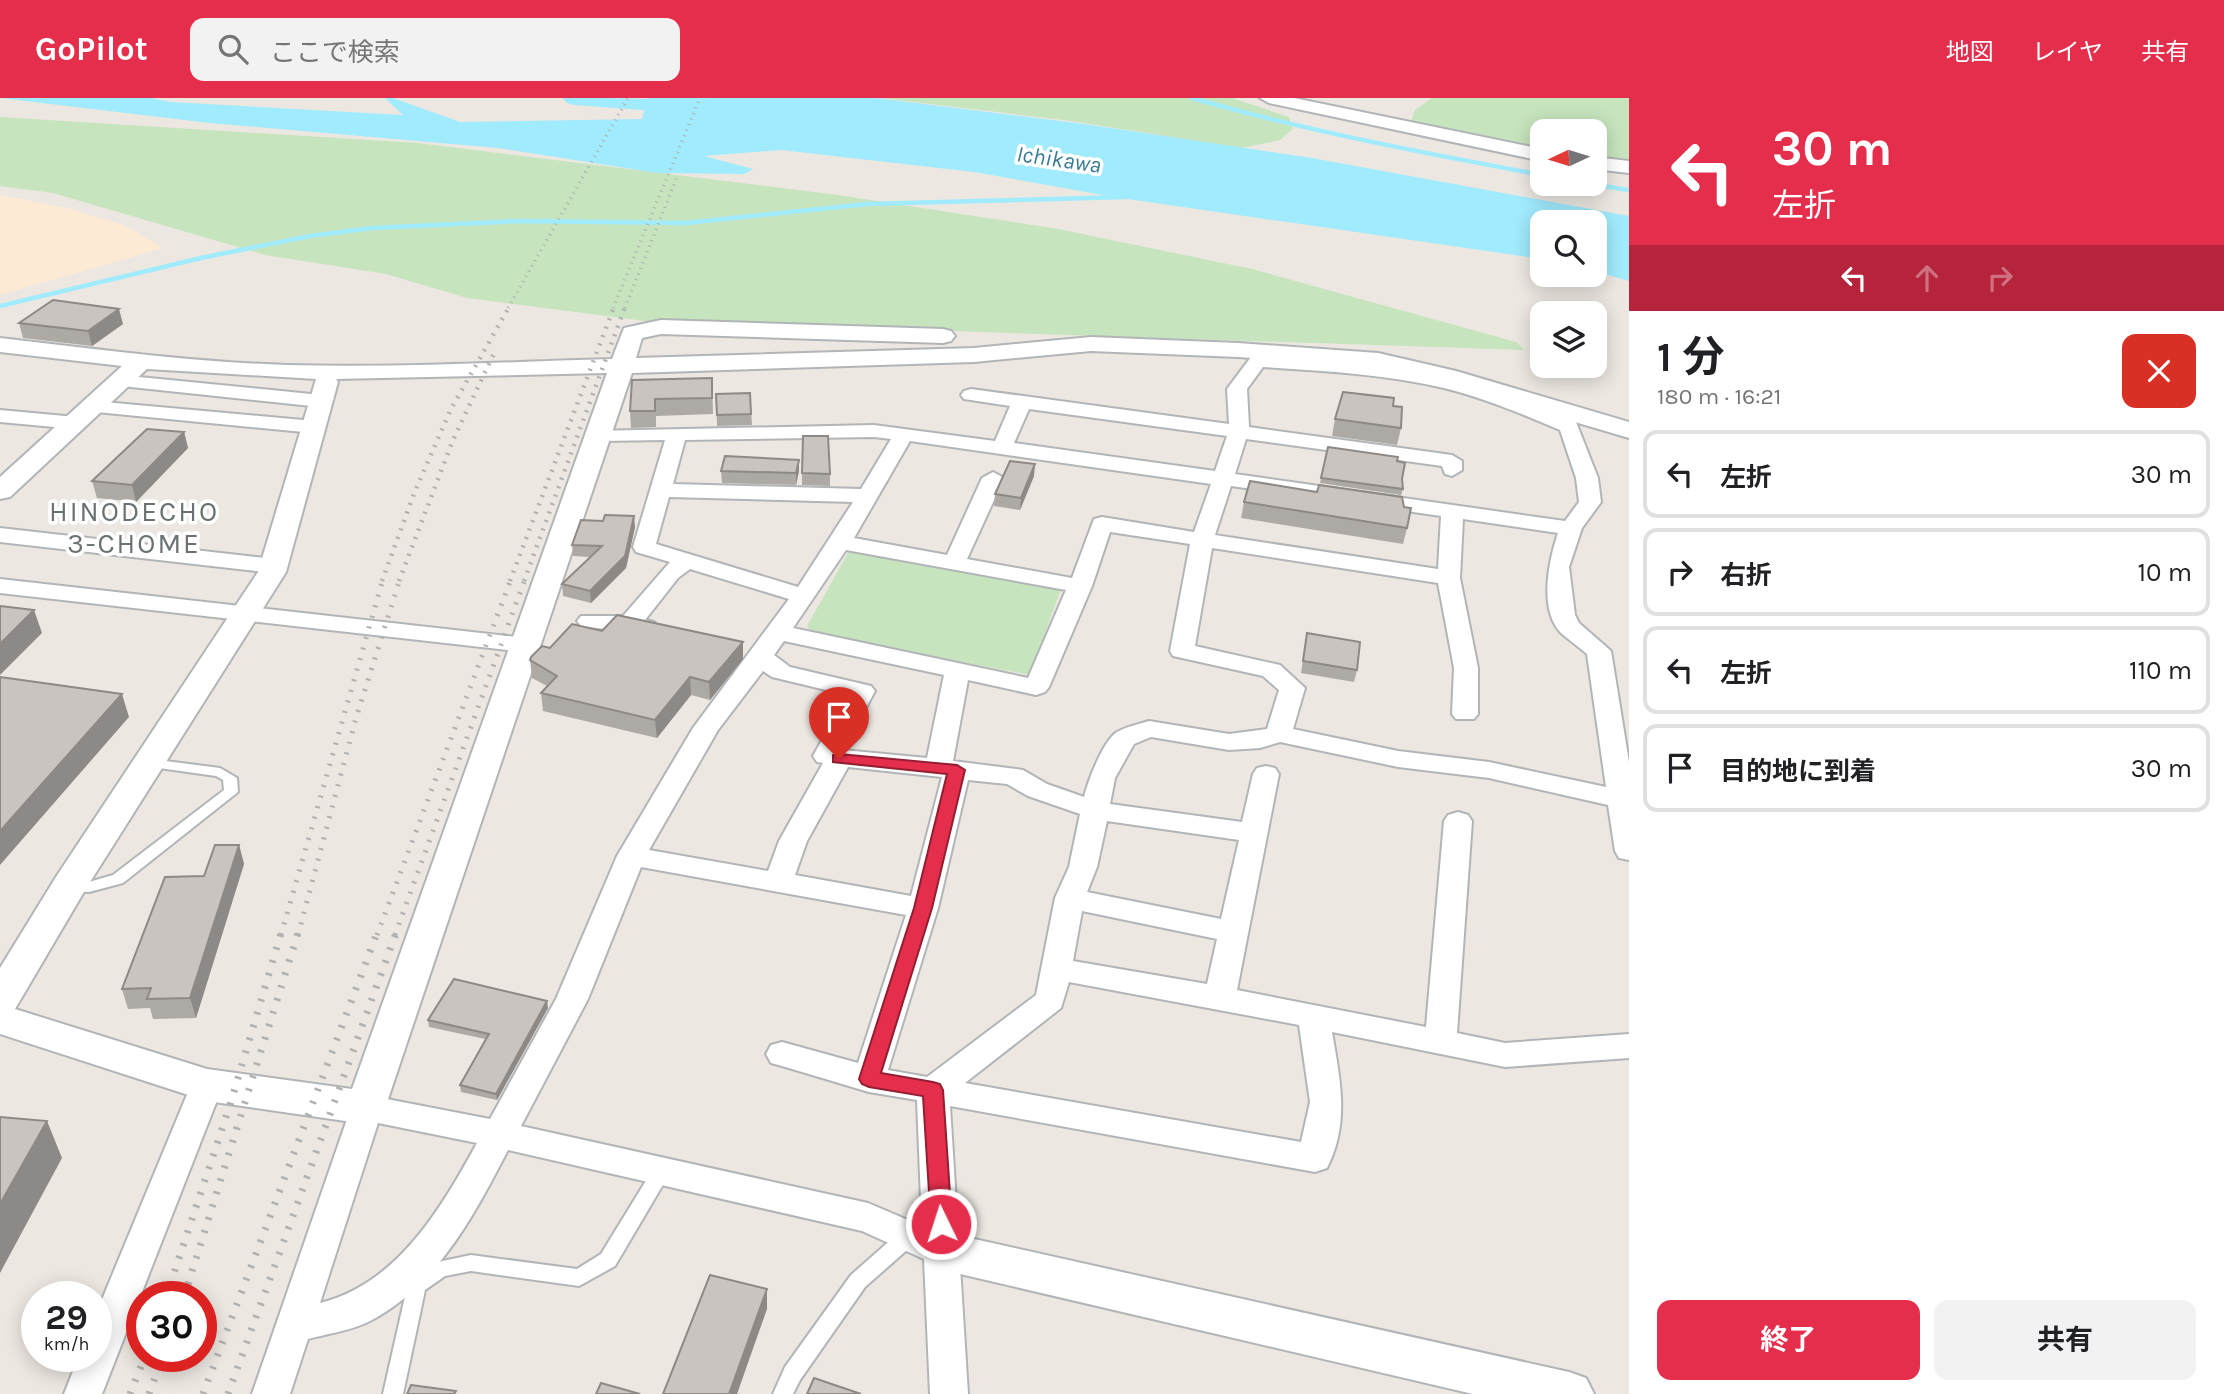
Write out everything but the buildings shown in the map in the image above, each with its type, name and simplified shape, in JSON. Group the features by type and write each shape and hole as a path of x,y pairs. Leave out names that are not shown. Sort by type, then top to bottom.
{"street":[{"path":"1269,98 1530,152"},
{"path":"1607,164 1629,167"},
{"path":"271,1394 366,1108 600,435 632,333 661,327 954,336 967,344 974,355 1091,344 1238,350 1378,360 1629,430"},
{"path":"0,345 141,361 286,372 621,366"},
{"path":"0,491 141,361"},
{"path":"1279,734 1292,688 1271,670 1182,651 1202,540 1239,431 1237,389 1258,361 1447,379 1569,426 1587,478 1590,502 1571,527 1558,567 1563,615 1569,627 1599,651 1626,800 1629,850"},
{"path":"119,382 320,403"},
{"path":"971,395 1451,461 1452,470"},
{"path":"1002,447 1022,402"},
{"path":"0,416 85,415 320,403"},
{"path":"0,1001 69,887 246,614 274,566 320,403"},
{"path":"600,435 874,431 1224,477 1452,513 1571,527"},
{"path":"677,433 644,547 803,596"},
{"path":"294,1326 354,1311 396,1284 456,1215 572,999 631,856 706,728 761,644 803,596 840,542 904,434"},
{"path":"954,563 993,478"},
{"path":"661,490 867,496"},
{"path":"1452,513 1449,578 1466,668 1465,714"},
{"path":"761,644 957,670 1036,687 1080,586 1102,524 1449,578"},
{"path":"0,535 274,566"},
{"path":"840,542 1080,586"},
{"path":"629,624 670,573 687,559"},
{"path":"0,586 526,645"},
{"path":"589,621 629,624 670,633"},
{"path":"761,644 781,672 862,691 826,756 1014,776 1033,790 1096,808 1104,813 1252,832"},
{"path":"869,1079 923,908 947,769 957,670"},
{"path":"949,1394 926,1243 933,1090 1050,1000 1070,898 1083,867 1102,778 1124,739 1149,729 1229,743 1260,740 1279,734 1398,759 1489,770 1626,800"},
{"path":"777,884 793,841 839,759"},
{"path":"1220,998 1252,832 1266,775"},
{"path":"1441,1040 1458,821"},
{"path":"631,856 923,908"},
{"path":"1070,898 1232,932"},
{"path":"1056,969 1441,1040 1505,1055 1629,1046"},
{"path":"782,1054 869,1079 1315,1158 1327,1102 1313,1016"},
{"path":"0,1019 207,1085 366,1108 662,1171 869,1218 926,1243 1569,1394"},
{"path":"83,1394 207,1085"}],"lane":[{"path":"69,887 89,887 118,879 230,792 230,778 220,772 150,763"},
{"path":"393,1394 416,1285 440,1269 471,1263 579,1278 608,1260 662,1171"},
{"path":"783,1394 792,1374 858,1281 926,1243"}],"shaded area":[{"path":"0,195 67,208 126,226 163,248 0,295"}],"green space":[{"path":"880,98 1232,98 1289,117 1293,129 1280,140 1241,148 1071,121"},
{"path":"1432,98 1629,98 1629,164 1607,161 1607,119 1530,119 1530,150 1410,125 1415,110"},
{"path":"0,117 418,143 838,195 1058,229 1252,269 1516,342 1525,350 645,321 467,298 386,274 265,255 53,193 0,186"},
{"path":"858,550 1051,586 1060,591 1030,675 812,633 807,626 848,553"}],"water":[{"path":"0,98 151,98 171,102 403,115 385,98 393,98 460,122 642,119 648,98 875,98 1084,124 1312,158 1596,210 1530,210 1530,257 1114,197 974,172 781,150 704,156 753,169 744,174 657,173 498,148 210,123"},
{"path":"1607,212 1629,216 1629,281 1607,275"}],"waterway":[{"name":"Ichikawa","path":"575,98 708,108"},
{"path":"1192,98 1322,131 1530,173"},
{"path":"1607,187 1629,190"},
{"path":"0,306 201,258 310,236 372,228 519,221 685,223 867,204 1125,197"}],"railway":[{"path":"508,308 628,98"},
{"path":"613,308 700,98"},
{"path":"625,308 676,179"},
{"path":"382,581 415,491 451,409 509,307"},
{"path":"510,581 614,307"},
{"path":"524,581 625,307"},
{"path":"399,581 453,440 495,351"},
{"path":"281,935 383,579"},
{"path":"298,935 356,718 400,579"},
{"path":"377,935 511,579"},
{"path":"395,935 525,579"},
{"path":"171,1281 230,1105 281,933"},
{"path":"189,1281 298,933"},
{"path":"203,1394 377,933"},
{"path":"228,1394 396,933"},
{"path":"130,1394 139,1372"},
{"path":"149,1394 157,1372"}],"district":[{"name":"HINODECHO 3-CHOME","path":"134,527"}],"route":[{"path":"839,759 957,770 923,908 869,1079 933,1090 941,1224"}]}
